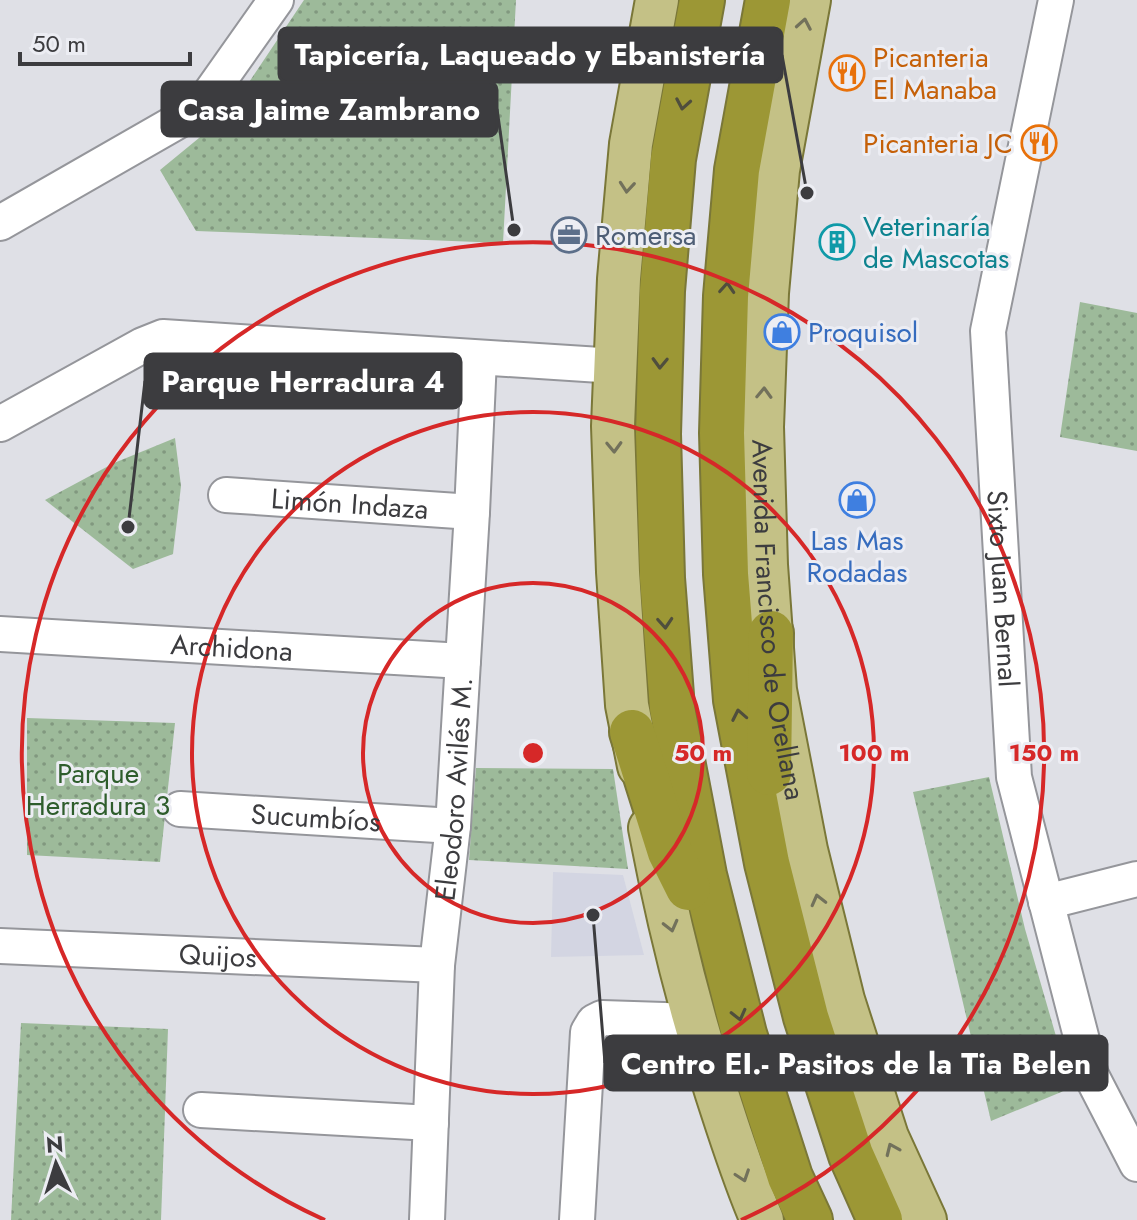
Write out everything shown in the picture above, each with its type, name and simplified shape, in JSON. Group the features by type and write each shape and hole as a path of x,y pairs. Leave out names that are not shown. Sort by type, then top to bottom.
{"highway":[{"path":"702,0 673,159 662,291 658,434 662,578 672,708 704,875 744,1034 790,1177 810,1220"},
{"name":"Avenida Francisco de Orellana","path":"768,0 737,170 726,296 722,433 726,574 736,700 767,863 806,1017 851,1155 880,1220"},
{"path":"767,863 771,633"},
{"path":"632,732 670,852 727,967"}],"main road":[{"path":"657,0 631,144 619,279 613,426 627,705 659,875 695,1021 745,1183 762,1220"},
{"name":"Avenida Francisco de Orellana","path":"809,0 778,170 767,293 762,427 766,565 775,690 806,850 843,1000 887,1137 925,1220"}],"street":[{"path":"0,223 199,109 276,0"},
{"name":"Sixto Juan Bernal","path":"1056,0 988,331 1014,777 1091,1075 1137,1164"},
{"path":"0,424 163,337 616,366"},
{"name":"Eleodoro Avilés M.","path":"427,1220 437,965 453,826 479,359"},
{"name":"Limón Indaza","path":"226,495 472,512"},
{"name":"Archidona","path":"0,634 463,661"},
{"name":"Sucumbíos","path":"180,809 453,826"},
{"path":"1046,902 1137,879"},
{"name":"Quijos","path":"0,946 437,965"},
{"path":"577,1220 588,1032 594,1022 602,1018 695,1021"},
{"path":"201,1110 431,1123"}],"shaded area":[{"path":"553,872 623,875 644,955 551,957"}],"green space":[{"path":"304,0 516,0 503,243 196,231 160,170 227,115"},
{"path":"1080,302 1137,313 1137,451 1060,437"},
{"path":"175,438 181,486 173,554 133,569 45,500 114,463"},
{"name":"Parque Herradura 3","path":"27,718 175,723 160,862 27,855"},
{"path":"476,768 613,769 628,869 469,860"},
{"path":"989,777 1025,929 1071,1088 991,1121 913,792"},
{"path":"21,1023 168,1029 161,1220 11,1220"}],"place":[{"name":"Picanteria El Manaba","path":"847,73"},
{"name":"Picanteria JC","path":"1039,143"},
{"name":"Tapicería, Laqueado y Ebanistería","path":"807,193"},
{"name":"Casa Jaime Zambrano","path":"514,230"},
{"name":"Romersa","path":"569,235"},
{"name":"Veterinaría de Mascotas","path":"837,242"},
{"name":"Proquisol","path":"782,332"},
{"name":"Las Mas Rodadas","path":"857,500"},
{"name":"Parque Herradura 4","path":"128,527"},
{"name":"Centro EI.- Pasitos de la Tia Belen","path":"593,915"}]}
